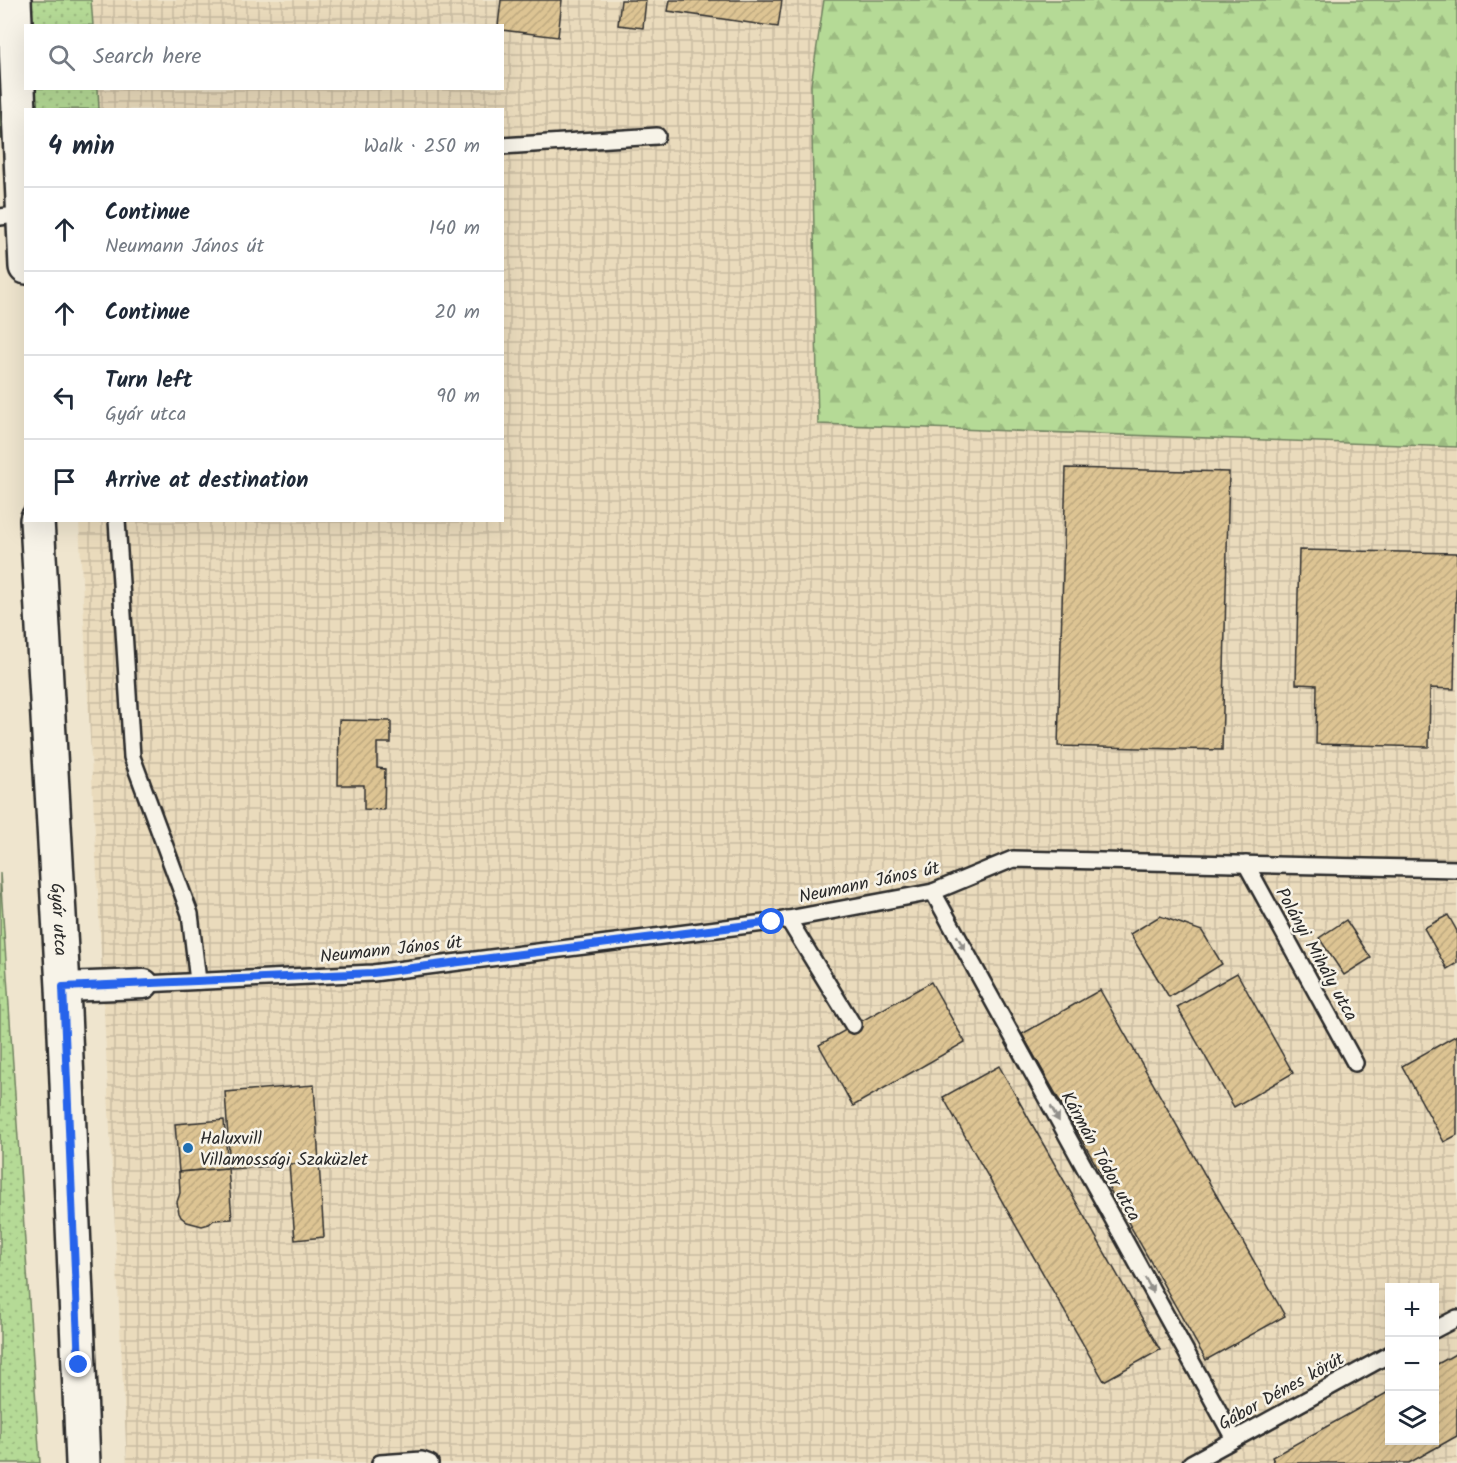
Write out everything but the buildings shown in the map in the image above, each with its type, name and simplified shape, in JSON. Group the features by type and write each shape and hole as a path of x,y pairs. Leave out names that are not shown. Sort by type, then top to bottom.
{"main road":[{"path":"14,0 18,202 24,251"},
{"name":"Gyár utca","path":"37,522 63,987 83,1463"}],"street":[{"path":"63,987 144,984"}],"lane":[{"path":"504,146 657,136"},
{"path":"117,522 132,756 190,914 198,981"},
{"name":"Neumann János út","path":"144,984 373,973 788,919 933,892 1013,859 1457,869"},
{"name":"Polányi Mihály utca","path":"1246,864 1354,1063"},
{"name":"Kármán Tódor utca","path":"933,892 1234,1439"},
{"path":"788,919 853,1025"},
{"path":"1439,1327 1457,1318"},
{"name":"Gábor Dénes körút","path":"1191,1463 1385,1356"},
{"path":"380,1463 422,1460 430,1463"}],"shaded area":[{"path":"91,0 824,0 811,85 818,424 1457,447 1457,1463 127,1463 79,522 504,522 504,108 99,108 98,90 504,90 504,24 93,24"}],"green space":[{"path":"0,0 91,0 93,24 24,24 24,90 98,90 99,108 24,108 24,141 0,138"},
{"path":"824,0 1457,0 1457,447 818,424 811,85"},
{"path":"0,873 40,1463 0,1463"}],"place":[{"name":"Haluxvill Villamossági Szaküzlet","path":"188,1148"}],"route":[{"path":"79,1365 63,987 373,973 772,922"}]}
